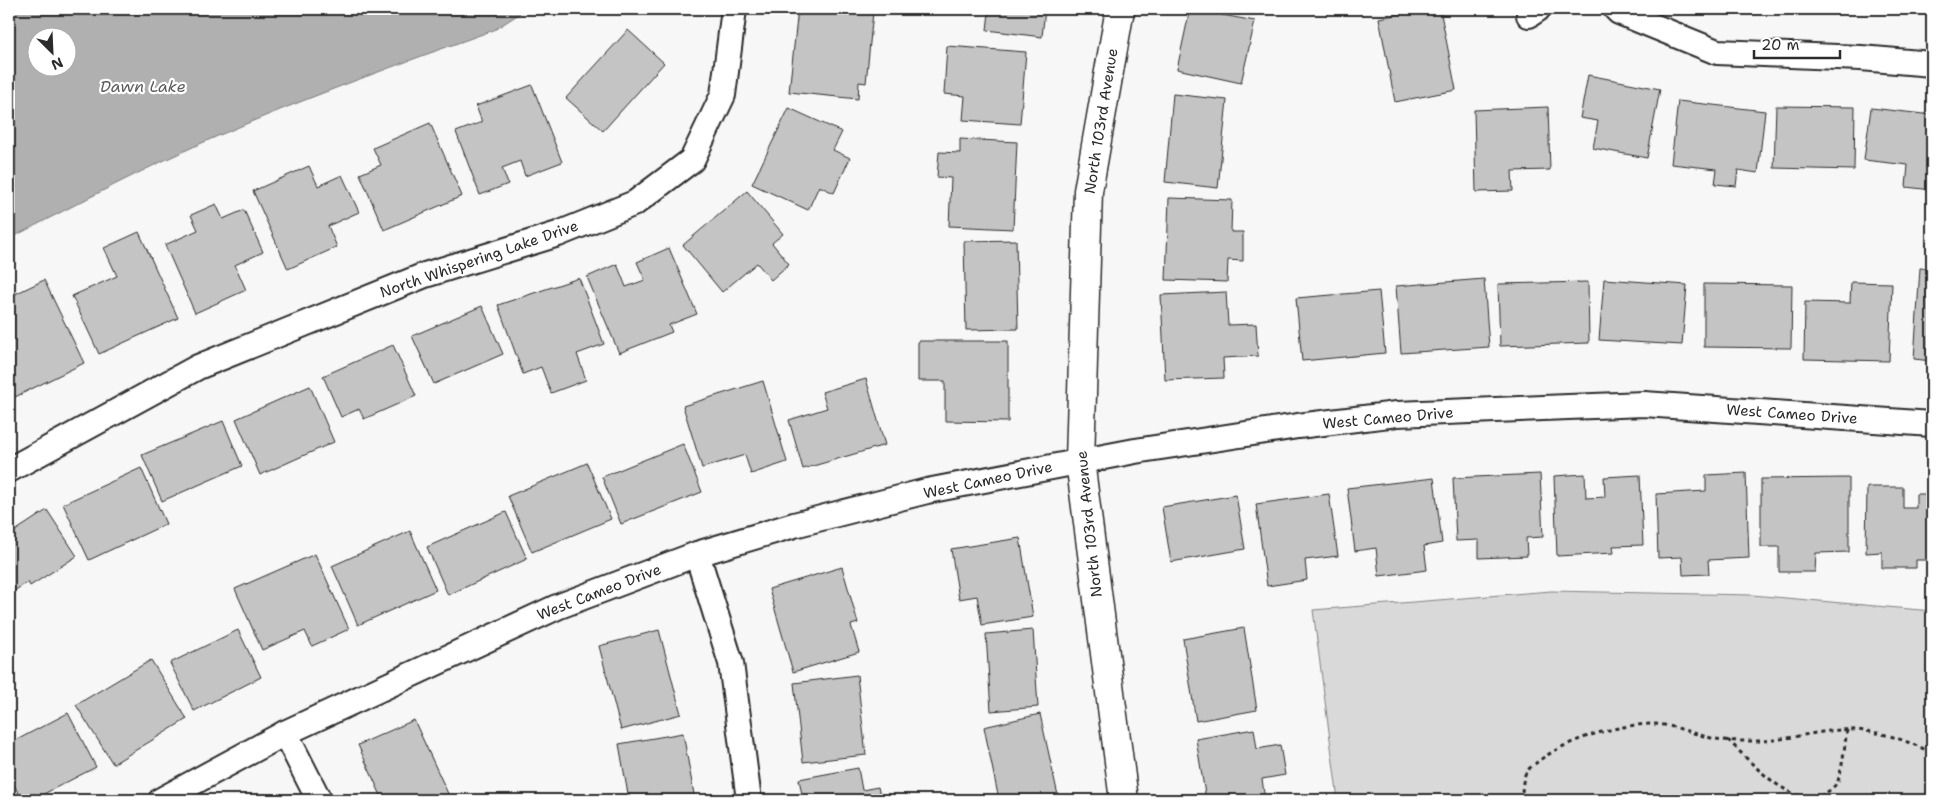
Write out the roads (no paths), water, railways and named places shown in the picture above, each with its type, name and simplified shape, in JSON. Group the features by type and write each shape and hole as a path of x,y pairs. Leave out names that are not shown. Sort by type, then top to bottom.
{"street":[{"name":"North Whispering Lake Drive","path":"9,470 198,367 425,274 558,234 635,203 692,160 723,95 734,9"},
{"name":"North 103rd Avenue","path":"1120,9 1088,190 1080,461 1124,800"},
{"path":"1616,9 1619,12 1717,52 1861,58 1932,64"},
{"name":"West Cameo Drive","path":"161,800 285,732 557,606 697,554 794,525 927,492 1080,461 1298,426 1397,414 1644,404 1932,424"},
{"path":"697,554 732,663 749,800"},
{"path":"285,732 319,800"}],"water":[{"name":"Dawn Lake","path":"9,9 522,9 519,14 494,30 322,93 193,147 9,239"}]}
